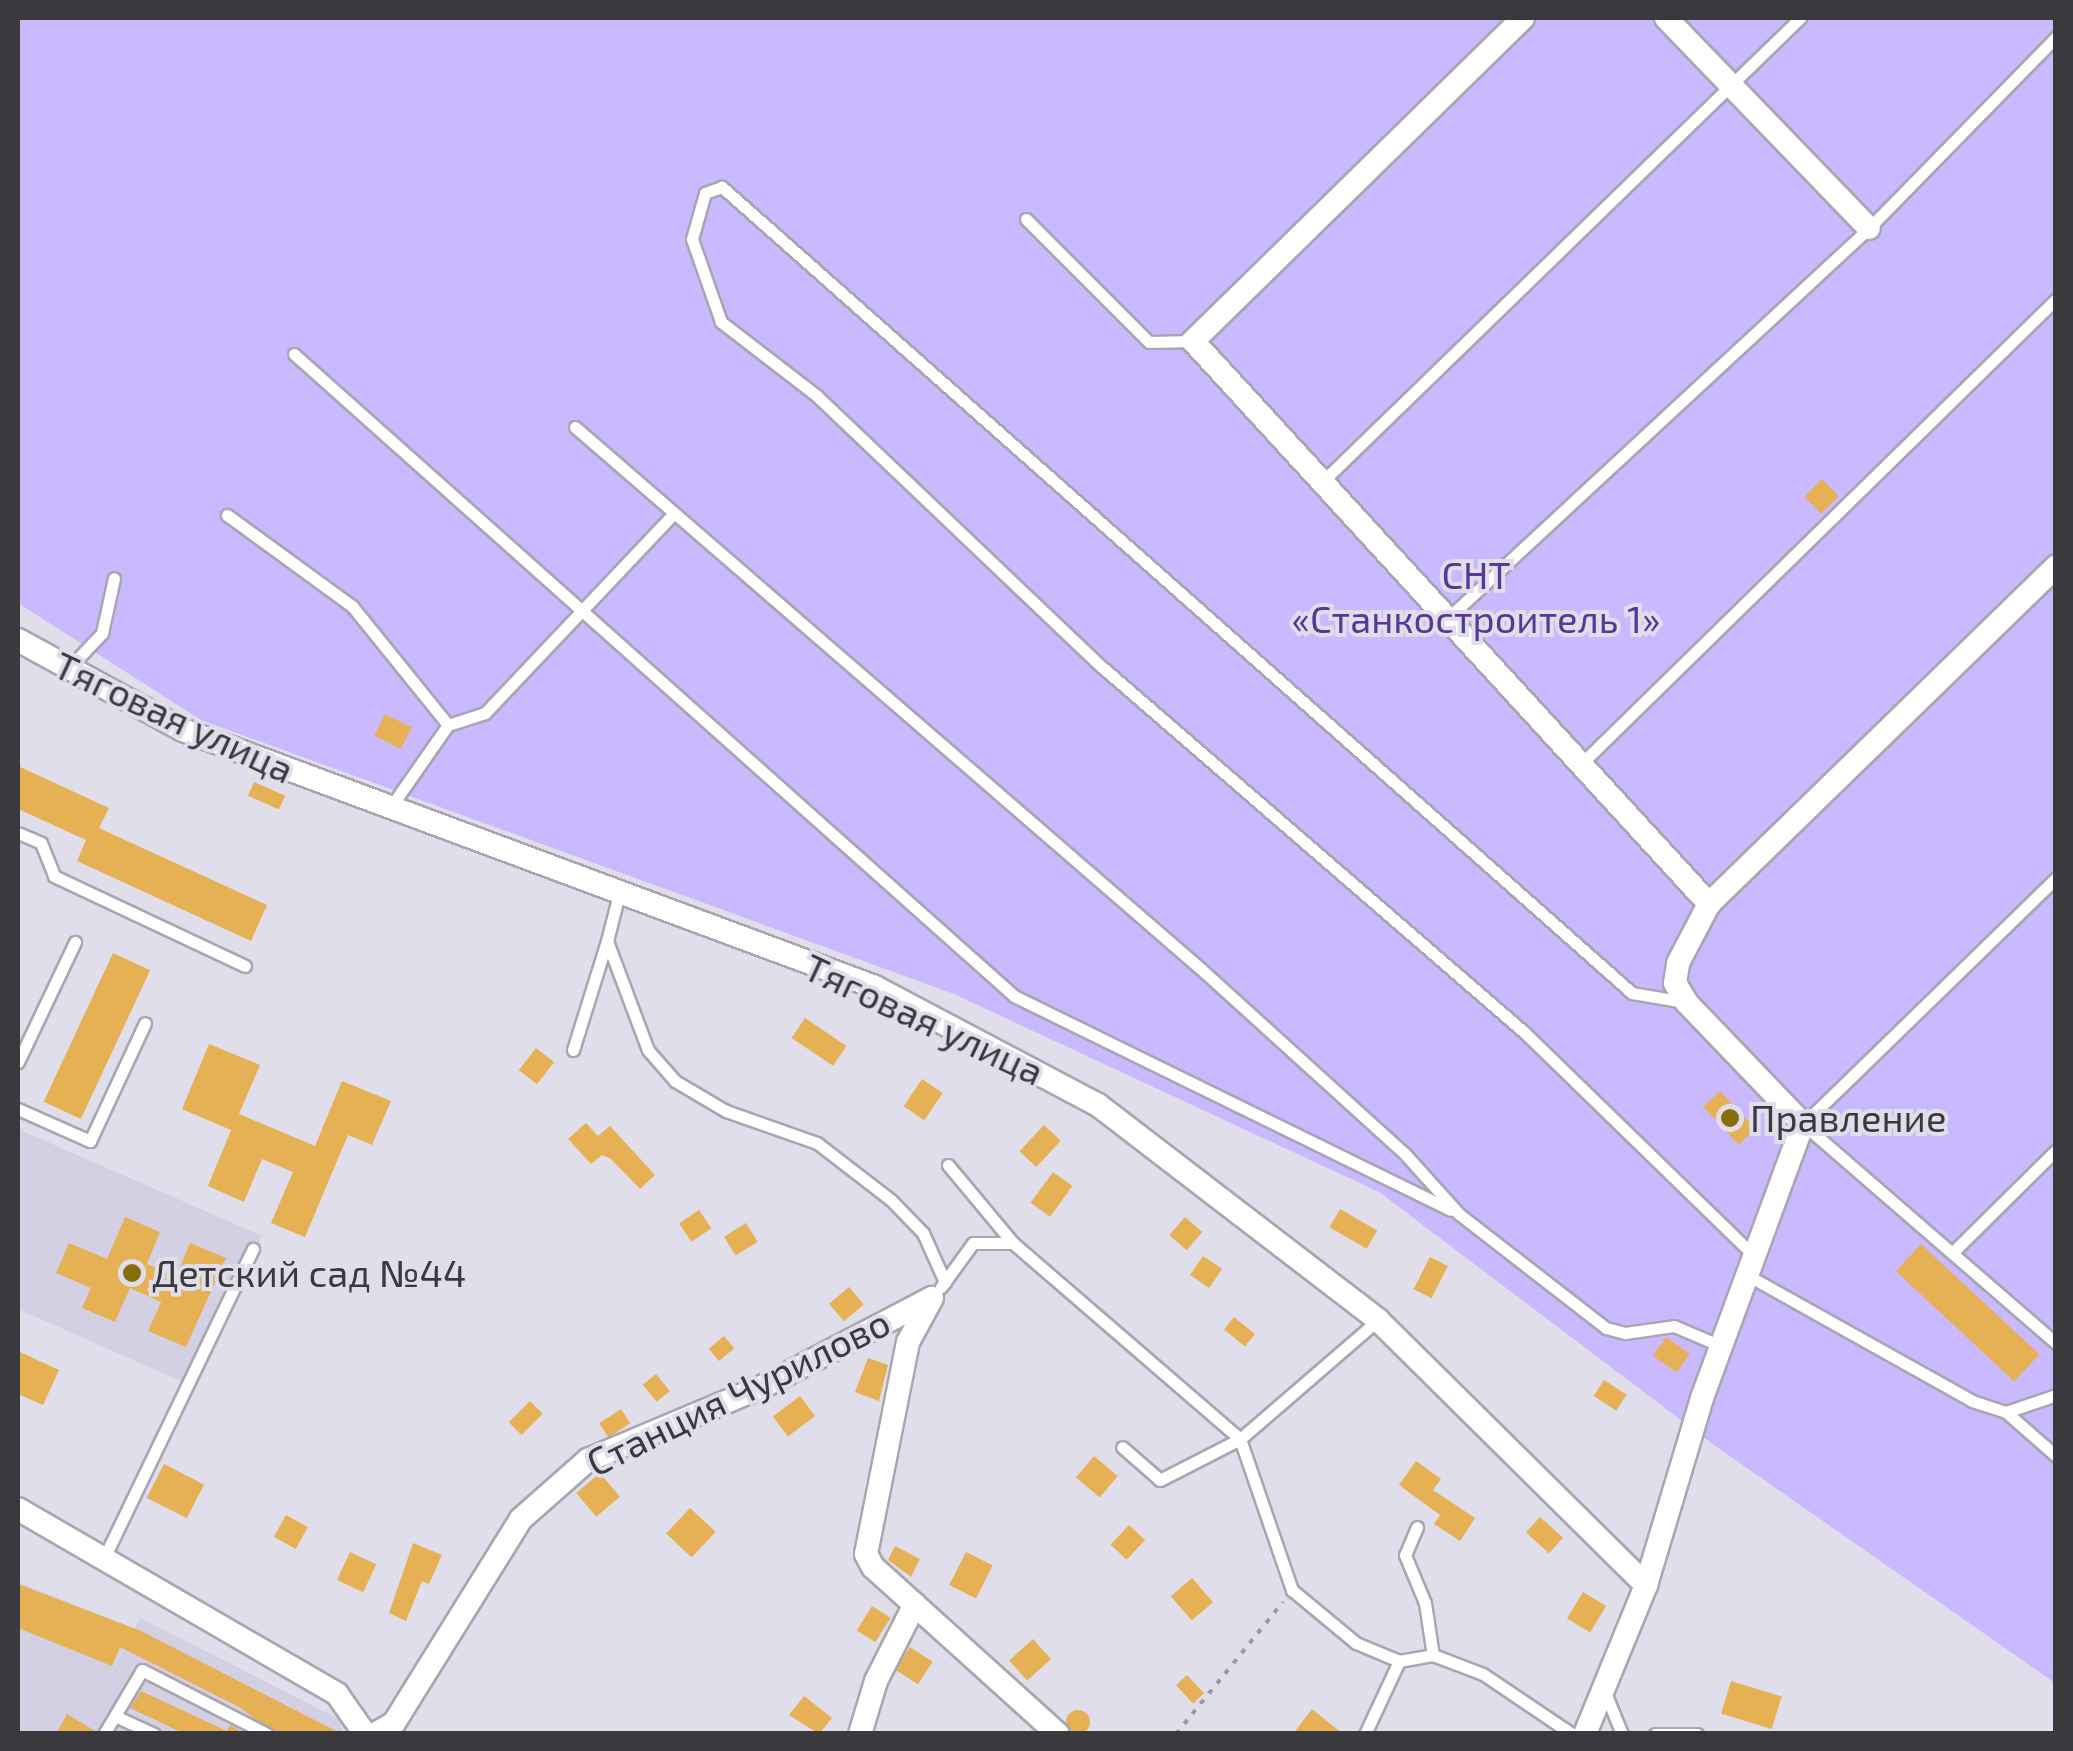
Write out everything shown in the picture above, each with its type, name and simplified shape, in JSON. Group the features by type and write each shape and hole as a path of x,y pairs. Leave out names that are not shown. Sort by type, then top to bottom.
{"street":[{"path":"1523,18 1194,341 1710,904"},
{"path":"1666,18 1869,228"},
{"path":"1585,1734 1646,1585 1721,1346 1803,1124 1688,1002 1675,983 1678,963 1710,904 2056,566"},
{"name":"Тяговая улица","path":"18,640 183,730 388,811 875,987 986,1040 1098,1105 1378,1320 1646,1585"},
{"name":"Станция Чурилово","path":"939,1290 908,1342 866,1554 1058,1734"},
{"name":"Станция Чурилово","path":"375,1734 394,1723 521,1518 588,1460 766,1385 939,1290"},
{"path":"18,1510 105,1556 337,1694 364,1734"},
{"path":"860,1734 876,1681 916,1604"}],"lane":[{"path":"1322,482 1800,18"},
{"path":"1448,618 1869,228 2056,37"},
{"path":"1688,1002 1632,993 722,187 704,194 692,239 721,322 817,396 1102,667 1524,1032 1750,1265 1972,1401 2006,1412 2056,1456"},
{"path":"1026,219 1149,342 1194,341"},
{"path":"1581,764 2056,299"},
{"path":"294,354 1014,996 1458,1214"},
{"path":"574,427 1201,970 1405,1154 1458,1214 1606,1328 1625,1333 1674,1326 1721,1346"},
{"path":"388,811 448,725 485,713 673,514"},
{"path":"227,515 352,606 448,725"},
{"path":"68,669 102,633 114,578"},
{"path":"18,833 41,843 54,876 245,966"},
{"path":"2056,878 1803,1124 2056,1343"},
{"path":"572,1050 619,894"},
{"path":"18,1062 74,942"},
{"path":"607,942 648,1050 676,1081 726,1111 817,1143 923,1233 939,1290"},
{"path":"18,1109 90,1141 145,1023"},
{"path":"1952,1253 2056,1150"},
{"path":"948,1165 1014,1243 1240,1438 1292,1590 1356,1643 1399,1661 1434,1655 1483,1674 1572,1734"},
{"name":"Станция Чурилово","path":"939,1290 972,1242 1014,1243"},
{"path":"105,1556 253,1248"},
{"path":"1122,1447 1160,1480 1240,1438 1378,1320"},
{"path":"2006,1412 2056,1394"},
{"path":"1417,1527 1406,1555 1425,1603 1434,1655"},
{"path":"1365,1734 1399,1661"},
{"path":"104,1734 142,1670 267,1734"},
{"path":"1604,1690 1622,1734"},
{"path":"115,1716 154,1734"},
{"path":"1655,1734 1697,1734"}],"path":[{"path":"1176,1734 1292,1590"}],"shaded area":[{"name":"Детский сад №44","path":"18,1129 262,1236 196,1388 18,1309"},
{"path":"18,1582 133,1628 109,1678 140,1618 339,1719 343,1733 18,1733"}],"green space":[{"name":"СНТ «Станкостроитель 1»","path":"18,18 2055,18 2055,1683 1714,1445 1379,1192 954,994 201,720 18,603"}],"building":[{"path":"1822,479 1839,496 1821,514 1804,497"},
{"path":"385,714 412,728 401,749 374,735"},
{"path":"18,766 109,808 99,828 267,905 251,941 77,861 86,840 18,809"},
{"path":"254,782 285,796 279,810 248,796"},
{"path":"113,953 150,970 81,1119 44,1102"},
{"path":"805,1018 846,1046 833,1066 792,1038"},
{"path":"209,1044 260,1065 239,1114 315,1146 342,1081 391,1101 372,1145 348,1135 305,1237 271,1223 293,1172 262,1159 244,1202 208,1186 231,1130 182,1109"},
{"path":"536,1048 554,1062 537,1084 519,1070"},
{"path":"922,1079 943,1093 924,1120 904,1106"},
{"name":"Правление","path":"1720,1091 1755,1129 1739,1145 1703,1107"},
{"path":"586,1123 598,1136 610,1126 655,1175 640,1189 611,1159 602,1155 591,1164 568,1139"},
{"path":"1044,1125 1061,1141 1036,1167 1019,1151"},
{"path":"1053,1172 1072,1186 1050,1217 1031,1203"},
{"path":"1340,1209 1377,1230 1367,1249 1330,1227"},
{"path":"699,1210 711,1228 691,1242 679,1223"},
{"path":"125,1217 160,1232 147,1264 176,1276 190,1243 226,1258 186,1347 148,1331 161,1302 130,1288 115,1322 82,1308 91,1288 56,1273 69,1243 107,1259"},
{"path":"1185,1217 1202,1232 1187,1250 1169,1235"},
{"path":"746,1223 758,1242 736,1255 724,1237"},
{"path":"1921,1244 2039,1354 2014,1382 1896,1271"},
{"path":"1203,1256 1222,1269 1209,1288 1190,1275"},
{"path":"1430,1257 1448,1266 1431,1298 1414,1289"},
{"path":"849,1287 864,1305 844,1321 829,1304"},
{"path":"1234,1317 1255,1334 1245,1346 1224,1329"},
{"path":"724,1336 734,1348 719,1361 709,1349"},
{"path":"1666,1337 1690,1354 1677,1372 1653,1356"},
{"path":"18,1351 59,1370 43,1405 18,1394"},
{"path":"868,1358 888,1365 879,1401 855,1392"},
{"path":"656,1374 670,1391 657,1402 643,1385"},
{"path":"1604,1380 1627,1395 1616,1411 1594,1396"},
{"path":"800,1396 815,1416 788,1436 773,1416"},
{"path":"530,1401 543,1414 522,1435 509,1422"},
{"path":"621,1409 630,1423 608,1437 599,1423"},
{"path":"1094,1456 1118,1476 1100,1497 1076,1477"},
{"path":"1416,1461 1441,1479 1433,1490 1475,1518 1460,1541 1434,1524 1440,1515 1399,1485"},
{"path":"164,1464 204,1484 187,1518 147,1498"},
{"path":"600,1473 620,1497 596,1517 576,1493"},
{"path":"690,1508 716,1532 692,1557 666,1534"},
{"path":"286,1515 308,1527 296,1549 274,1537"},
{"path":"1540,1517 1563,1538 1549,1553 1526,1533"},
{"path":"1129,1525 1145,1540 1127,1560 1111,1545"},
{"path":"413,1543 442,1555 429,1584 422,1581 406,1621 389,1613"},
{"path":"895,1546 920,1559 911,1577 888,1560"},
{"path":"350,1552 376,1564 363,1592 337,1580"},
{"path":"966,1552 993,1566 976,1599 949,1585"},
{"path":"1192,1578 1213,1602 1192,1621 1171,1596"},
{"path":"18,1584 141,1631 342,1734 276,1734 239,1707 120,1647 112,1666 18,1628"},
{"path":"1583,1592 1606,1606 1590,1632 1567,1619"},
{"path":"872,1606 891,1618 875,1642 857,1631"},
{"path":"1033,1639 1051,1659 1027,1680 1009,1660"},
{"path":"910,1647 933,1662 918,1684 895,1670"},
{"path":"1187,1675 1204,1693 1193,1704 1176,1685"},
{"path":"1731,1681 1782,1696 1772,1729 1721,1714"},
{"path":"141,1691 227,1731 230,1725 245,1734 185,1734 130,1708"},
{"path":"804,1696 832,1718 819,1734 789,1715"},
{"path":"1312,1709 1343,1734 1293,1734"},
{"path":"1078,1710 1090,1722 1078,1734 1066,1722"},
{"path":"67,1714 95,1731 95,1734 56,1734"}],"place":[{"name":"Правление","path":"1730,1118"},
{"name":"Детский сад №44","path":"132,1273"}]}
